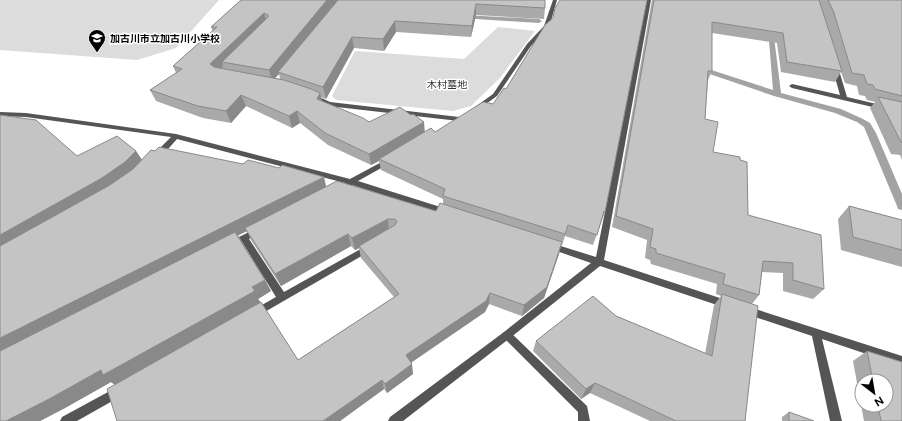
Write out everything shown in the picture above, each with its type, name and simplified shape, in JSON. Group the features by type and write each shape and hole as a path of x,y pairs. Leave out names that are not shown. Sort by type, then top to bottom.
{"street":[{"path":"446,126 495,95 528,45 548,27 555,0"},
{"path":"394,421 507,335 599,262 649,0"},
{"path":"833,61 844,98"},
{"path":"792,86 902,112"},
{"path":"309,94 316,96 328,104 465,115"},
{"path":"0,114 26,115 176,136 352,182 452,214"},
{"path":"152,162 176,136"},
{"path":"338,189 399,154"},
{"path":"223,248 264,227"},
{"path":"244,238 282,298"},
{"path":"248,317 379,242"},
{"path":"540,243 902,361"},
{"path":"816,334 836,421"},
{"path":"507,335 583,410 584,421"},
{"path":"66,421 127,386"}],"green space":[{"path":"0,0 219,0 176,48 137,60 0,50"},
{"name":"木村墓地","path":"498,27 535,31 499,79 471,106 453,111 336,100 332,96 355,51 464,59"}],"building":[{"path":"241,0 327,0 269,70 222,62 268,17 268,15 264,13 210,64 214,67 284,80 311,89 320,93 317,99 363,118 369,122 400,107 424,122 369,154 325,133 297,111 289,116 241,95 226,111 198,106 150,90 182,69 173,66 217,27 211,27"},
{"path":"338,0 545,0 545,8 476,4 472,26 395,21 383,39 352,37 323,87 278,72"},
{"path":"560,0 647,0 605,212 604,211 597,235 568,225 565,234 443,196 445,189 379,159 431,128 435,132 483,102 493,104 504,88 506,89 545,25 553,18 555,8"},
{"path":"654,0 819,0 842,71 787,62 783,33 712,22 712,71 708,71 705,119 718,122 713,152 740,157 740,160 747,162 748,215 821,235 824,289 793,280 793,263 763,261 759,295 723,284 725,274 656,253 656,249 650,247 653,229 616,216"},
{"path":"828,0 902,0 902,96 875,89 873,85 867,84 864,75 852,73 834,13"},
{"path":"878,97 902,102 902,143 901,142"},
{"path":"0,115 36,120 77,156 117,136 136,151 125,162 102,178 0,235"},
{"path":"159,147 243,164 248,160 279,168 282,165 324,177 0,338 0,246 110,185 133,169 151,150 155,151"},
{"path":"337,181 436,211 440,203 562,242 547,287 524,305 490,293 486,301 406,355 412,364 385,384 382,380 323,421 117,421 107,389 261,302 298,360 399,294 359,246 395,225 397,221 394,219 388,219 352,238 348,234 275,274 245,228"},
{"path":"849,206 902,220 902,250 853,237"},
{"path":"235,232 265,280 252,287 255,291 103,375 101,370 6,421 0,421 0,351"},
{"path":"722,294 758,306 745,421 676,421 595,383 586,389 536,341 593,296 616,316 712,356"},
{"path":"867,351 902,362 902,421 881,421 880,413 894,413 894,373 871,373"},
{"path":"789,412 814,421 789,421"}],"waterway":[{"path":"463,17 539,21"},
{"path":"770,29 777,94"},
{"path":"699,69 777,94"},
{"path":"777,94 838,111 860,120 867,125 872,133 902,206"}],"place":[{"name":"加古川市立加古川小学校","path":"97,53"}]}
